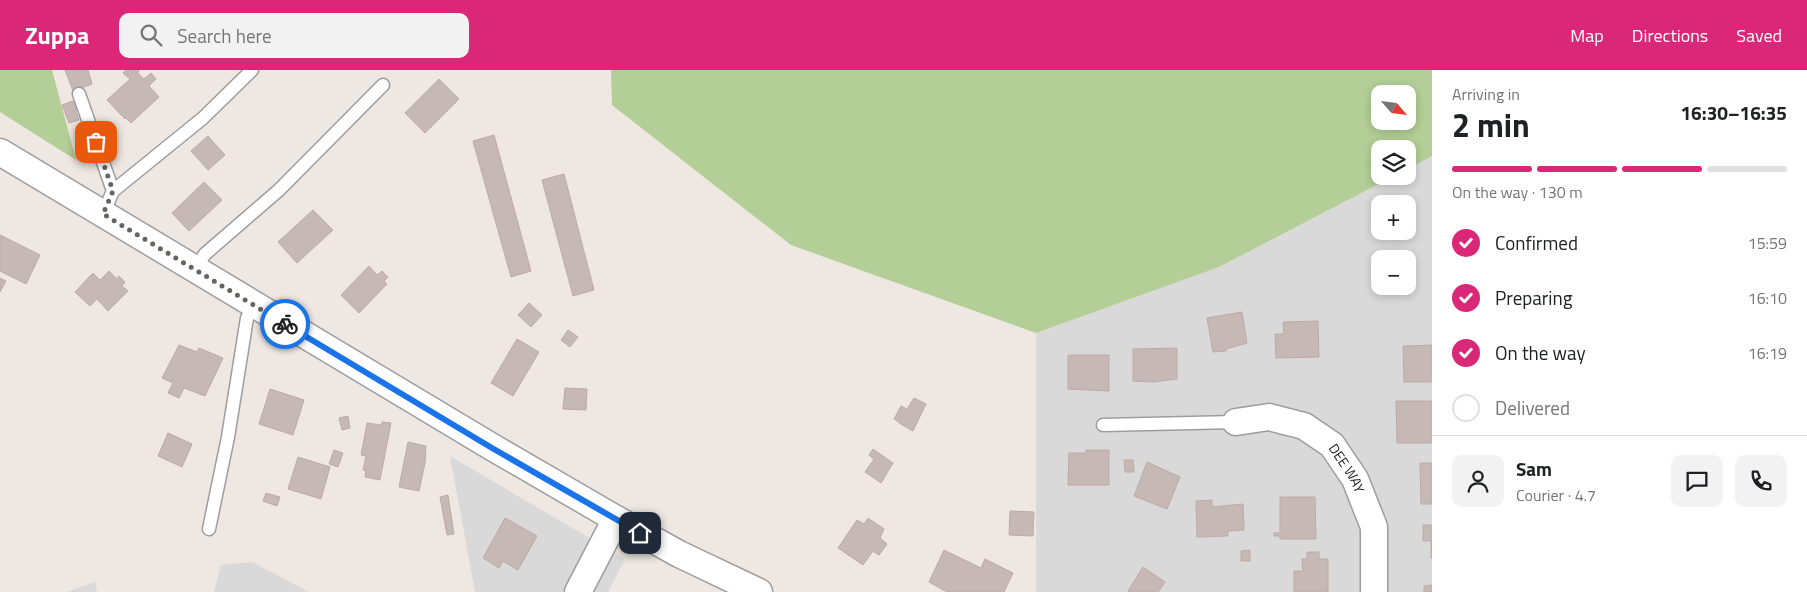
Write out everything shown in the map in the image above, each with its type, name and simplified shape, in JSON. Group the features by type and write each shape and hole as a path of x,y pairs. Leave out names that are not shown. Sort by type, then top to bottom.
{"street":[{"path":"0,152 108,202 195,269 254,305 616,519 679,554 759,592"},
{"name":"DEE WAY","path":"1236,422 1269,417 1304,426 1332,446 1355,479 1374,527 1374,592"},
{"path":"578,592 616,519"}],"lane":[{"path":"80,94 108,202 203,118 252,70"},
{"path":"195,269 205,254 279,190 384,85"},
{"path":"209,528 228,437 247,318 254,305"},
{"path":"1103,425 1236,422"}],"shaded area":[{"path":"1432,156 1432,592 1036,592 1036,333 1219,267 1377,185 1416,185 1416,165"},
{"path":"450,456 625,559 608,592 475,592"},
{"path":"252,562 309,592 214,592 221,565"},
{"path":"95,582 97,592 67,592"}],"green space":[{"path":"0,70 52,70 76,160 0,112"},
{"path":"611,70 1432,70 1432,156 1416,165 1416,140 1371,140 1371,185 1377,185 1219,267 1036,333 791,245 612,105"}],"building":[{"path":"65,70 88,70 92,84 73,91"},
{"path":"126,70 139,70 138,73 144,79 151,73 156,79 149,86 159,97 131,123 107,100 130,79 123,73"},
{"path":"439,79 459,99 425,133 405,113"},
{"path":"73,101 79,120 69,123 62,105"},
{"path":"494,135 531,271 511,277 473,141"},
{"path":"208,136 225,155 208,170 191,151"},
{"path":"564,174 594,290 573,296 542,180"},
{"path":"204,182 222,200 189,231 172,213"},
{"path":"313,210 333,230 297,263 278,242"},
{"path":"0,235 40,255 26,284 0,271"},
{"path":"369,266 377,275 382,271 388,277 384,281 387,284 359,313 341,295"},
{"path":"109,271 117,279 119,276 125,282 122,286 128,291 108,311 97,299 90,306 75,292 93,273 100,280"},
{"path":"0,278 6,281 0,292"},
{"path":"529,303 542,315 531,327 518,315"},
{"path":"1242,312 1247,343 1226,349 1226,351 1213,352 1207,318"},
{"path":"1318,321 1319,357 1276,358 1275,334 1284,334 1283,322"},
{"path":"568,330 578,337 570,347 561,340"},
{"path":"517,339 539,352 513,396 491,383"},
{"path":"179,345 197,352 199,348 223,358 205,396 184,388 179,398 168,393 173,383 162,378"},
{"path":"1432,345 1432,382 1404,382 1403,346"},
{"path":"1177,348 1177,379 1153,382 1133,381 1133,349"},
{"path":"1068,355 1109,355 1109,391 1068,389"},
{"path":"565,388 587,389 586,410 563,409"},
{"path":"270,389 304,400 293,435 259,424"},
{"path":"914,398 926,404 913,431 894,419 901,406 907,409"},
{"path":"1396,401 1432,401 1432,443 1397,443"},
{"path":"348,416 350,428 342,430 339,418"},
{"path":"382,422 391,423 380,480 365,477 366,471 363,470 366,456 361,455 367,423 381,425"},
{"path":"168,433 192,444 182,467 158,456"},
{"path":"408,442 426,446 425,463 419,491 399,487"},
{"path":"873,449 893,463 881,483 865,472 874,459 869,455"},
{"path":"334,450 343,453 338,467 329,464"},
{"path":"1086,450 1109,450 1109,485 1068,485 1069,453 1086,453"},
{"path":"298,457 330,467 321,499 288,489"},
{"path":"1124,460 1133,460 1134,472 1125,472"},
{"path":"1147,462 1180,477 1167,509 1134,496"},
{"path":"1420,463 1432,463 1432,504 1421,504"},
{"path":"266,493 280,497 277,506 263,501"},
{"path":"448,495 454,534 447,535 440,497"},
{"path":"1280,497 1315,497 1316,539 1280,539 1280,536 1274,536 1274,533 1280,533"},
{"path":"1212,500 1212,507 1243,504 1244,530 1228,531 1228,536 1197,537 1196,501"},
{"path":"1010,511 1034,512 1033,536 1009,535"},
{"path":"505,518 537,536 518,570 503,561 499,568 483,558"},
{"path":"868,518 884,529 880,538 887,544 879,555 873,551 863,565 838,548 857,520 864,524"},
{"path":"1423,525 1432,525 1432,558 1431,541 1423,541"},
{"path":"944,550 981,568 985,559 1013,573 1004,592 947,592 929,582"},
{"path":"1250,550 1250,561 1241,561 1241,551"},
{"path":"1307,552 1319,552 1319,559 1328,559 1328,592 1294,592 1294,571 1303,571 1302,559 1307,559"},
{"path":"1143,567 1165,582 1158,592 1128,591"},
{"path":"1432,585 1432,592 1424,592 1424,586"}],"way so far":[{"path":"96,142 113,191 103,214 285,324"}],"route":[{"path":"285,324 492,448 640,533"}]}
